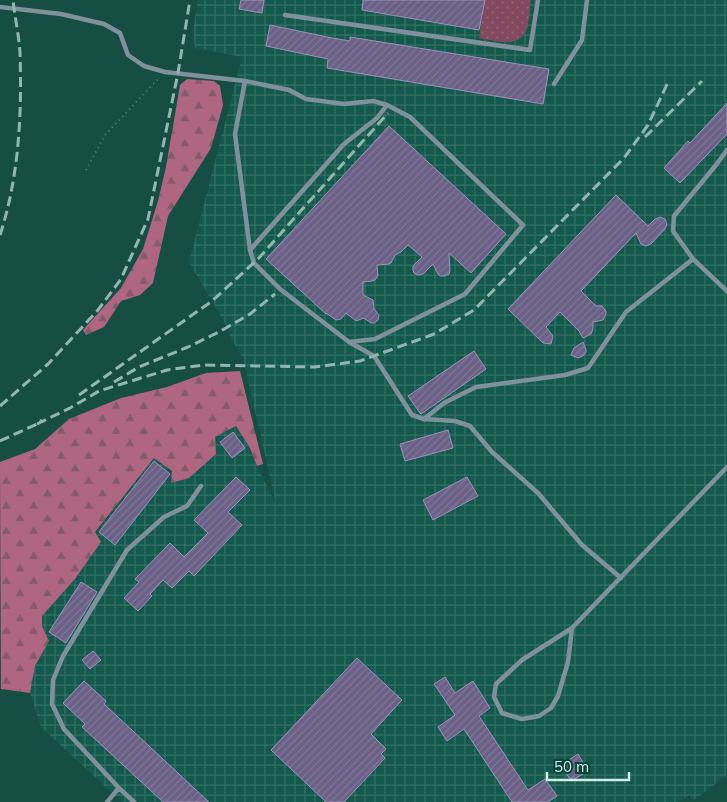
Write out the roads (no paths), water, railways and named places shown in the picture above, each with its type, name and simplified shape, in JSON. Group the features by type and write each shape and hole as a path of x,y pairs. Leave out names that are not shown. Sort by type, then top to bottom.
{"lane":[{"path":"285,15 530,50 538,0"},
{"path":"554,84 582,40 588,0"},
{"path":"0,7 61,14 104,24 120,34 128,54 144,66 165,72 245,81 289,90 306,99 344,104 373,101 387,105 410,117 523,225 465,294 375,339 349,342"},
{"path":"245,81 235,134 250,250 254,263 280,289 349,342 374,356 412,415 424,419 455,421 470,426 492,452 538,493 582,545 621,578"},
{"path":"250,250 344,144 377,118 387,105"},
{"path":"727,150 674,216 673,231 693,259 727,291"},
{"path":"424,419 444,403 476,387 565,375 588,368 626,312 693,259"},
{"path":"572,628 568,662 558,696 551,708 539,716 522,720 502,713 494,697 496,684 522,660 572,628 727,467"},
{"path":"134,802 64,729 52,704 53,680 63,656 127,550 164,517 187,506 201,486"},
{"path":"107,802 119,788"}],"railway":[{"path":"0,235 11,191 20,122 20,53 13,0"},
{"path":"0,406 48,364 98,310 121,279 148,219 178,73 190,0"},
{"path":"37,424 99,391 167,370 204,365 315,367 360,361 434,334 474,310 624,158 648,125 669,80"},
{"path":"645,137 702,81"},
{"path":"79,395 212,301 258,259 388,113"},
{"path":"114,382 139,367 219,332 250,314 275,294"},
{"path":"0,441 42,420"}]}
